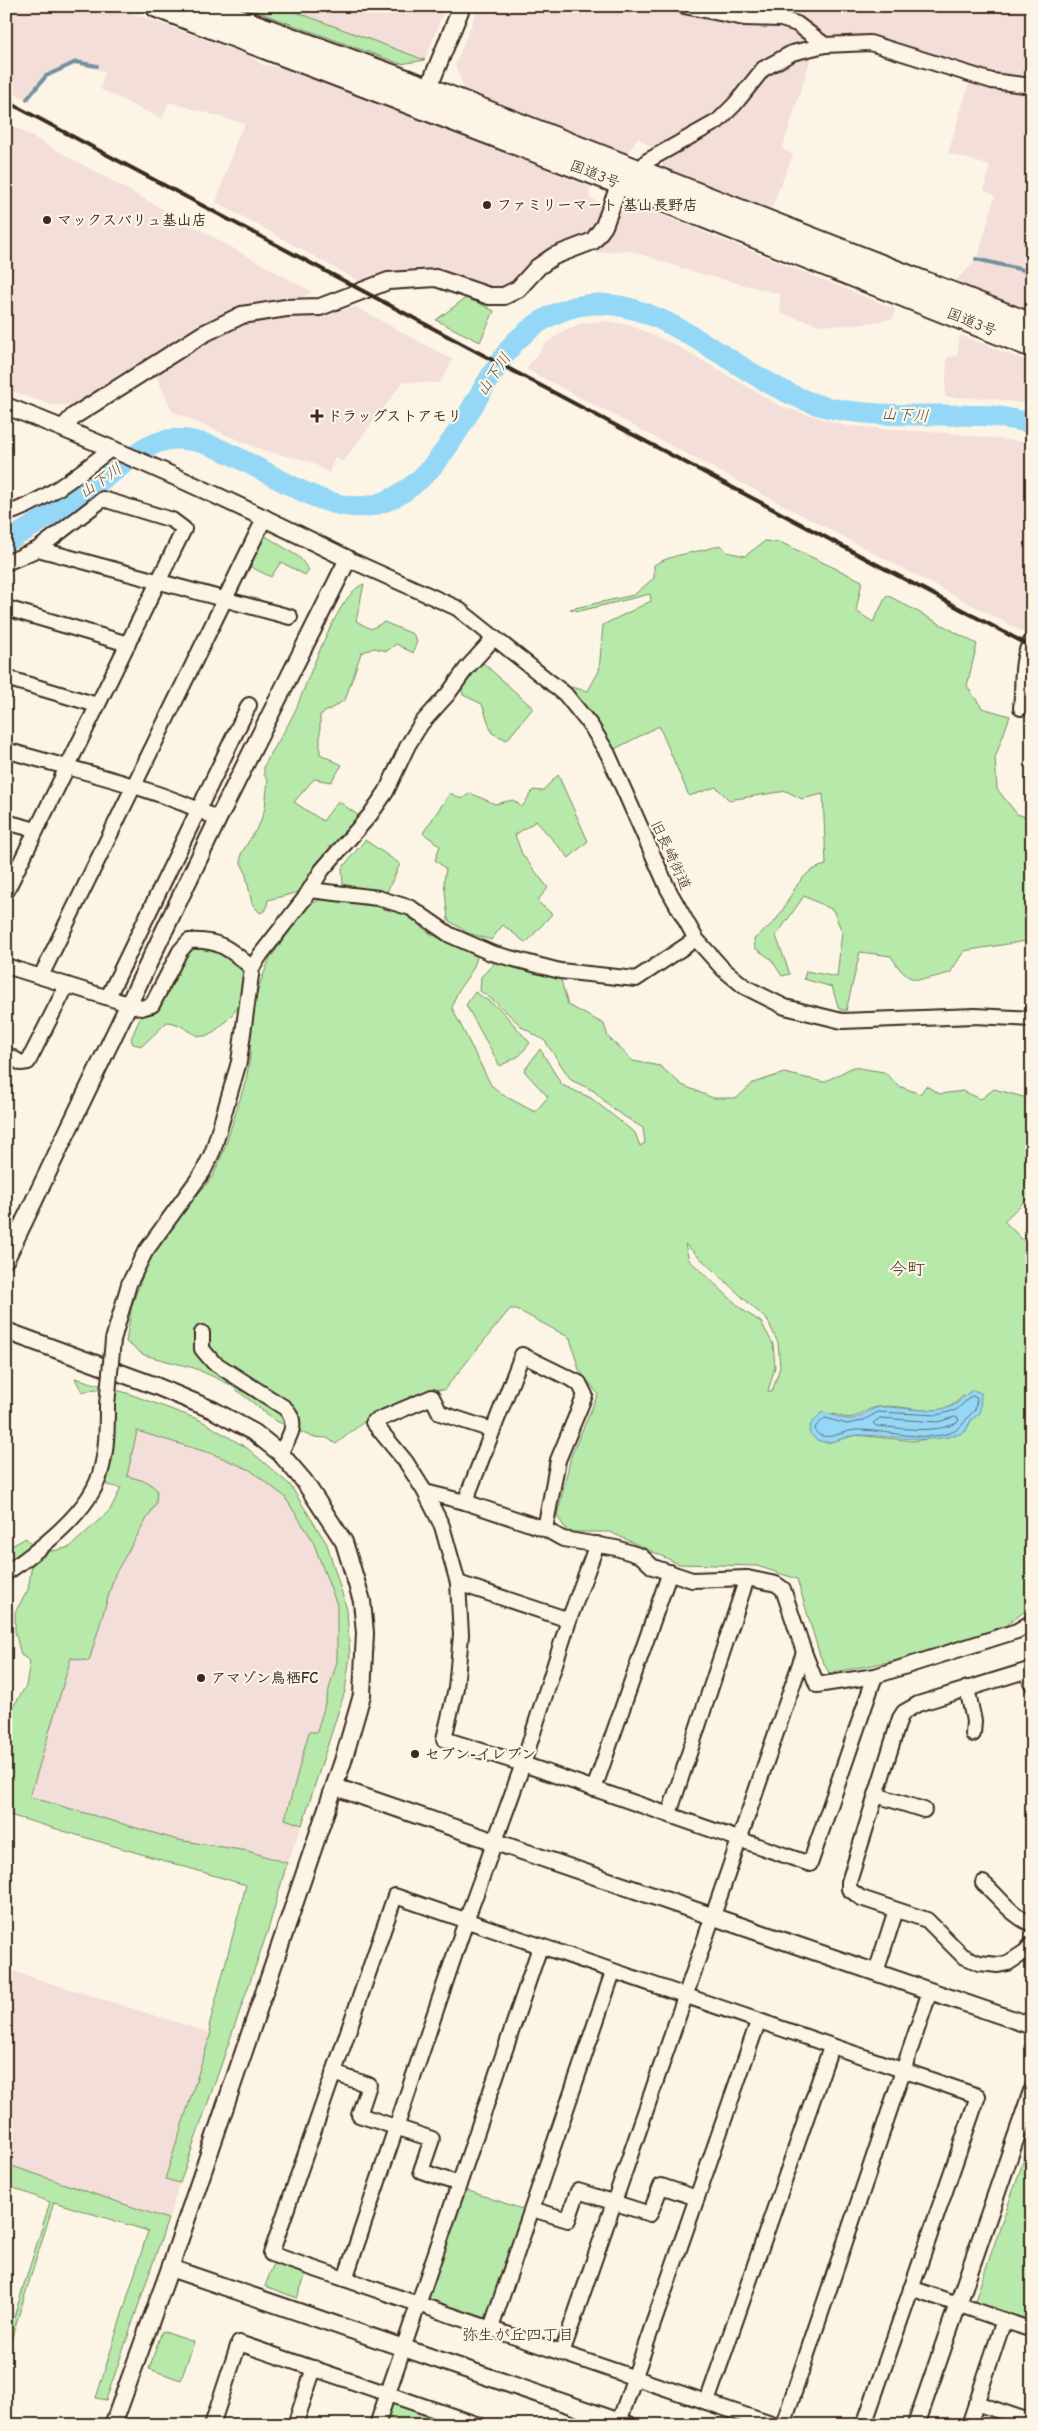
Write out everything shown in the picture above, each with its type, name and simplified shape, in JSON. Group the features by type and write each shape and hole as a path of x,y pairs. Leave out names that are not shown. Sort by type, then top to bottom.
{"highway":[{"name":"国道3号","path":"157,6 639,172 1032,325"},
{"name":"国道3号","path":"202,6 425,98 620,184 1032,346"}],"street":[{"path":"425,98 462,6"},
{"path":"684,6 744,18 781,19 797,24 825,45"},
{"path":"62,428 74,416 203,334 242,315 286,308 320,307 388,281 436,278 489,296 504,296 518,289 538,267 554,256 593,241 604,226 620,184 639,172 647,161 718,121 764,69 792,53 825,45 870,42 992,81 1032,86"},
{"path":"6,406 158,467 265,517 348,559 218,819 6,1259"},
{"path":"6,514 25,508 58,489 115,450"},
{"path":"6,564 38,549 103,499 172,520 184,529 6,892"},
{"path":"40,976 265,517"},
{"path":"38,549 290,617"},
{"name":"旧長崎街道","path":"348,559 456,608 565,694 592,726 608,754 668,889 696,939 723,969 745,987 785,1007 842,1021 975,1016 1032,1020"},
{"path":"6,608 128,644"},
{"path":"6,1572 26,1559 70,1519 90,1496 100,1475 107,1440 107,1405 113,1340 129,1284 145,1252 203,1172 213,1151 239,1062 252,968 310,890 322,870 370,815 386,792 408,745 421,724 494,638"},
{"path":"1021,708 1024,684 1023,661 1032,640"},
{"path":"6,678 97,705"},
{"path":"108,997 249,705"},
{"path":"6,750 132,786 199,809 218,819"},
{"path":"6,822 36,830"},
{"path":"310,890 378,898 411,908 450,935 491,954 560,971 636,978 696,939"},
{"path":"6,966 141,1008 152,1005 180,951 189,941 206,940 218,942 252,968"},
{"path":"6,1054 21,1063 28,1062 67,985"},
{"path":"6,1331 156,1386 213,1410 255,1433 280,1453 319,1500 344,1542 362,1601 365,1633 362,1695 335,1787 170,2268 113,2425"},
{"path":"202,1333 202,1349 213,1362 285,1408 292,1415 294,1425 280,1453"},
{"path":"465,1502 522,1355 579,1383 585,1395 558,1460 545,1529"},
{"path":"492,1430 440,1412 432,1397 373,1422 406,1462 425,1492 442,1526 458,1583 461,1635 456,1688 444,1739 523,1764 810,1864 875,1676"},
{"path":"425,1492 465,1502 545,1529 563,1539 597,1544 642,1556 653,1567 692,1580 747,1578 776,1584 784,1589 804,1652 817,1685 875,1676 1016,1631 1032,1622"},
{"path":"345,2279 466,1921 523,1764 569,1620 597,1544"},
{"path":"594,1789 670,1572"},
{"path":"669,1814 747,1578"},
{"path":"458,1583 569,1620"},
{"path":"562,2353 711,1916 804,1652"},
{"path":"1030,1674 967,1688 918,1704 904,1712 900,1718 876,1795 849,1882 849,1889 861,1898 927,1920 963,1956 979,1963 998,1965 1008,1963 1025,1952 1032,1944"},
{"path":"967,1688 974,1721 973,1734"},
{"path":"335,1787 1032,2026"},
{"path":"876,1795 924,1810"},
{"path":"983,1883 995,1892 1013,1914 1032,1924"},
{"path":"774,2425 271,2254 395,1896 903,2072 978,2096 864,2425"},
{"path":"876,1972 896,1910"},
{"path":"377,2425 540,1947"},
{"path":"491,2328 613,1972"},
{"path":"782,2425 930,1991"},
{"path":"170,2268 622,2424 634,2377 758,2022"},
{"path":"707,2402 831,2047"},
{"path":"334,2073 369,2085 359,2115 432,2139 421,2170 459,2184"},
{"path":"916,2425 1032,2091"},
{"path":"532,2208 568,2220 578,2191 650,2214 660,2186 697,2198"},
{"path":"911,2288 1032,2330"},
{"path":"969,2425 1004,2320"},
{"path":"212,2425 240,2343 388,2394 458,2421 479,2425"},
{"path":"295,2425 314,2368"},
{"path":"976,2403 1032,2422"}],"shaded area":[{"path":"6,6 112,6 248,55 263,65 291,69 459,134 590,187 589,198 606,205 599,224 588,237 511,288 498,292 440,272 366,285 216,202 237,139 245,124 169,102 162,119 100,89 105,71 76,65 47,78 29,101 6,89"},
{"path":"250,6 446,6 425,60 401,64 252,10"},
{"path":"479,6 1032,6 1032,82 990,77 871,38 814,43 790,58 812,55 782,149 793,155 771,209 664,168 654,149 638,138 626,154 465,92 455,65"},
{"path":"970,80 1032,90 1032,311 955,281 977,260 995,196 984,190 990,166 948,153"},
{"path":"6,122 312,292 297,300 254,304 211,320 77,405 51,405 6,389"},
{"path":"629,202 895,309 893,319 857,325 820,325 780,313 780,294 693,272 628,250 596,253 595,248 619,207"},
{"path":"356,307 453,360 440,383 403,382 343,462 335,457 329,473 311,462 262,450 173,412 155,374 229,329 273,318 328,314"},
{"path":"607,321 630,325 677,346 782,407 847,426 948,433 1032,443 1032,632 1027,634 526,369 545,344 565,330 583,323"},
{"path":"960,335 1032,363 1032,405 989,398 945,397 947,358 957,355"},
{"path":"137,1431 213,1454 250,1470 284,1496 312,1538 337,1605 337,1661 317,1732 309,1732 285,1819 302,1825 287,1863 248,1851 178,1840 30,1797 71,1658 89,1660 115,1574 156,1503 156,1490 148,1482 126,1476"},
{"path":"6,1969 211,2033 166,2179 180,2183 168,2219 6,2164"}],"green space":[{"path":"250,6 280,6 425,60 401,64 252,10"},
{"path":"467,297 494,311 480,342 436,320"},
{"path":"264,535 299,557 309,570 305,575 281,562 271,577 249,566"},
{"path":"765,541 782,543 862,581 856,611 873,622 887,595 977,644 967,686 982,708 1010,716 995,758 997,789 1017,814 1032,819 1032,940 964,951 950,973 922,979 915,979 903,973 891,956 860,952 846,1011 839,1009 832,987 804,979 806,971 837,977 842,932 833,910 804,896 776,936 790,974 782,976 771,959 755,948 754,939 775,921 801,880 816,868 826,865 823,794 802,799 786,791 729,800 716,787 689,796 659,726 613,750 592,713 566,686 588,691 599,671 603,625 651,601 650,594 580,611 570,609 634,595 654,578 654,565 669,558 721,545 727,552 745,556"},
{"path":"364,584 356,621 371,629 384,622 413,634 417,641 413,653 396,644 387,651 374,648 361,653 345,700 320,715 320,754 342,765 331,782 314,779 294,802 323,821 338,801 362,818 303,891 268,900 266,910 260,913 252,904 245,871 241,863 241,854 260,823 265,808 268,780 264,775 264,766 296,709 315,660 334,620 354,591"},
{"path":"481,661 533,708 507,740 492,733 482,704 463,695 462,688"},
{"path":"558,775 588,841 569,858 536,821 515,835 522,854 548,888 537,901 552,914 526,943 503,925 491,940 468,933 448,920 444,881 446,869 435,860 440,846 423,833 450,793 462,799 470,793 495,804 513,800 522,807 533,790 542,791"},
{"path":"365,840 400,864 386,894 343,884 342,868"},
{"path":"324,898 378,904 402,912 431,934 477,956 472,969 457,993 452,1008 491,1085 503,1095 535,1112 548,1097 524,1071 540,1049 562,1085 591,1098 635,1133 640,1146 645,1143 643,1128 614,1110 594,1091 571,1080 545,1041 522,1027 498,1004 480,991 481,977 497,960 560,977 568,1005 604,1024 608,1037 633,1061 660,1066 682,1085 713,1098 737,1098 753,1083 784,1073 824,1082 853,1067 884,1072 899,1086 920,1094 926,1086 940,1094 963,1091 981,1099 994,1089 1031,1099 1032,1126 1029,1133 1032,1135 1032,1176 1025,1182 1032,1187 1032,1194 1004,1221 1024,1241 1032,1242 1032,1606 1005,1626 899,1660 829,1673 820,1656 797,1579 757,1566 679,1564 610,1532 568,1532 557,1516 571,1456 598,1394 579,1370 570,1338 516,1309 510,1309 444,1390 432,1389 375,1413 336,1444 327,1438 312,1437 276,1421 229,1384 194,1368 144,1355 126,1342 132,1305 147,1264 171,1227 213,1176 224,1150 246,1080 250,1058 251,1016 260,983 270,958 309,905","holes":["685,1244 768,1321 778,1343 780,1367 772,1392 768,1391 775,1367 773,1344 761,1322 744,1311 689,1260","963,1395 972,1419 965,1432 914,1441 856,1435 826,1443 834,1414 848,1418 885,1406 923,1410 941,1409 952,1406"]},
{"path":"210,943 232,956 242,969 245,992 239,1006 222,1025 205,1036 197,1035 178,1025 167,1022 142,1046 133,1044 131,1039 141,1016 148,1015 153,1010 186,951 195,946"},
{"path":"475,992 500,1009 530,1043 519,1056 500,1066 466,1005"},
{"path":"75,1378 127,1393 200,1420 247,1448 290,1485 327,1544 347,1610 350,1656 345,1691 302,1825 285,1819 309,1732 317,1732 337,1661 337,1605 312,1539 284,1496 250,1470 213,1454 137,1431 127,1476 148,1482 157,1490 156,1503 115,1574 89,1661 71,1658 30,1797 178,1840 248,1851 287,1863 268,1930 180,2183 165,2179 211,2033 209,2026 246,1885 6,1814 6,1718 26,1686 30,1661 21,1655 15,1631 15,1612 28,1590 32,1564 22,1559 6,1569 6,1549 26,1538 39,1554 70,1547 110,1510 121,1488 107,1485 115,1403 96,1389 82,1392"},
{"path":"1032,2136 1032,2324 978,2305 975,2300"},
{"path":"6,2164 168,2219 106,2400 96,2398 148,2231 54,2202 6,2356 6,2320 14,2317 50,2202 6,2185"},
{"path":"463,2189 525,2210 489,2317 485,2319 428,2299 426,2296"},
{"path":"274,2263 306,2274 297,2298 265,2286"},
{"path":"162,2331 194,2342 181,2380 149,2369"},
{"path":"390,2399 453,2421 452,2425 381,2425"}],"water":[{"path":"973,1390 981,1393 980,1413 972,1419 965,1432 952,1436 912,1439 858,1435 828,1442 817,1440 809,1432 811,1424 822,1412 852,1419 880,1407 926,1410 944,1409 955,1405"}],"waterway":[{"path":"27,99 46,76 76,62 97,66"},
{"path":"976,259 1032,272"},
{"name":"山下川","path":"6,541 35,525 146,448 167,440 191,440 216,448 296,489 323,500 349,506 374,505 395,497 414,484 445,450 494,371 515,342 556,313 596,304 635,310 674,326 791,394 830,408 890,415 991,416 1032,423"}],"railway":[{"path":"6,101 1032,647"}],"place":[{"name":"ファミリーマート 基山長野店","path":"487,205"},
{"name":"マックスバリュ基山店","path":"47,220"},
{"name":"ドラッグストアモリ","path":"317,416"},
{"name":"アマゾン鳥栖FC","path":"201,1678"},
{"name":"セブン-イレブン","path":"415,1754"}],"district":[{"name":"今町","path":"907,1269"},
{"name":"弥生が丘四丁目","path":"518,2334"}]}
